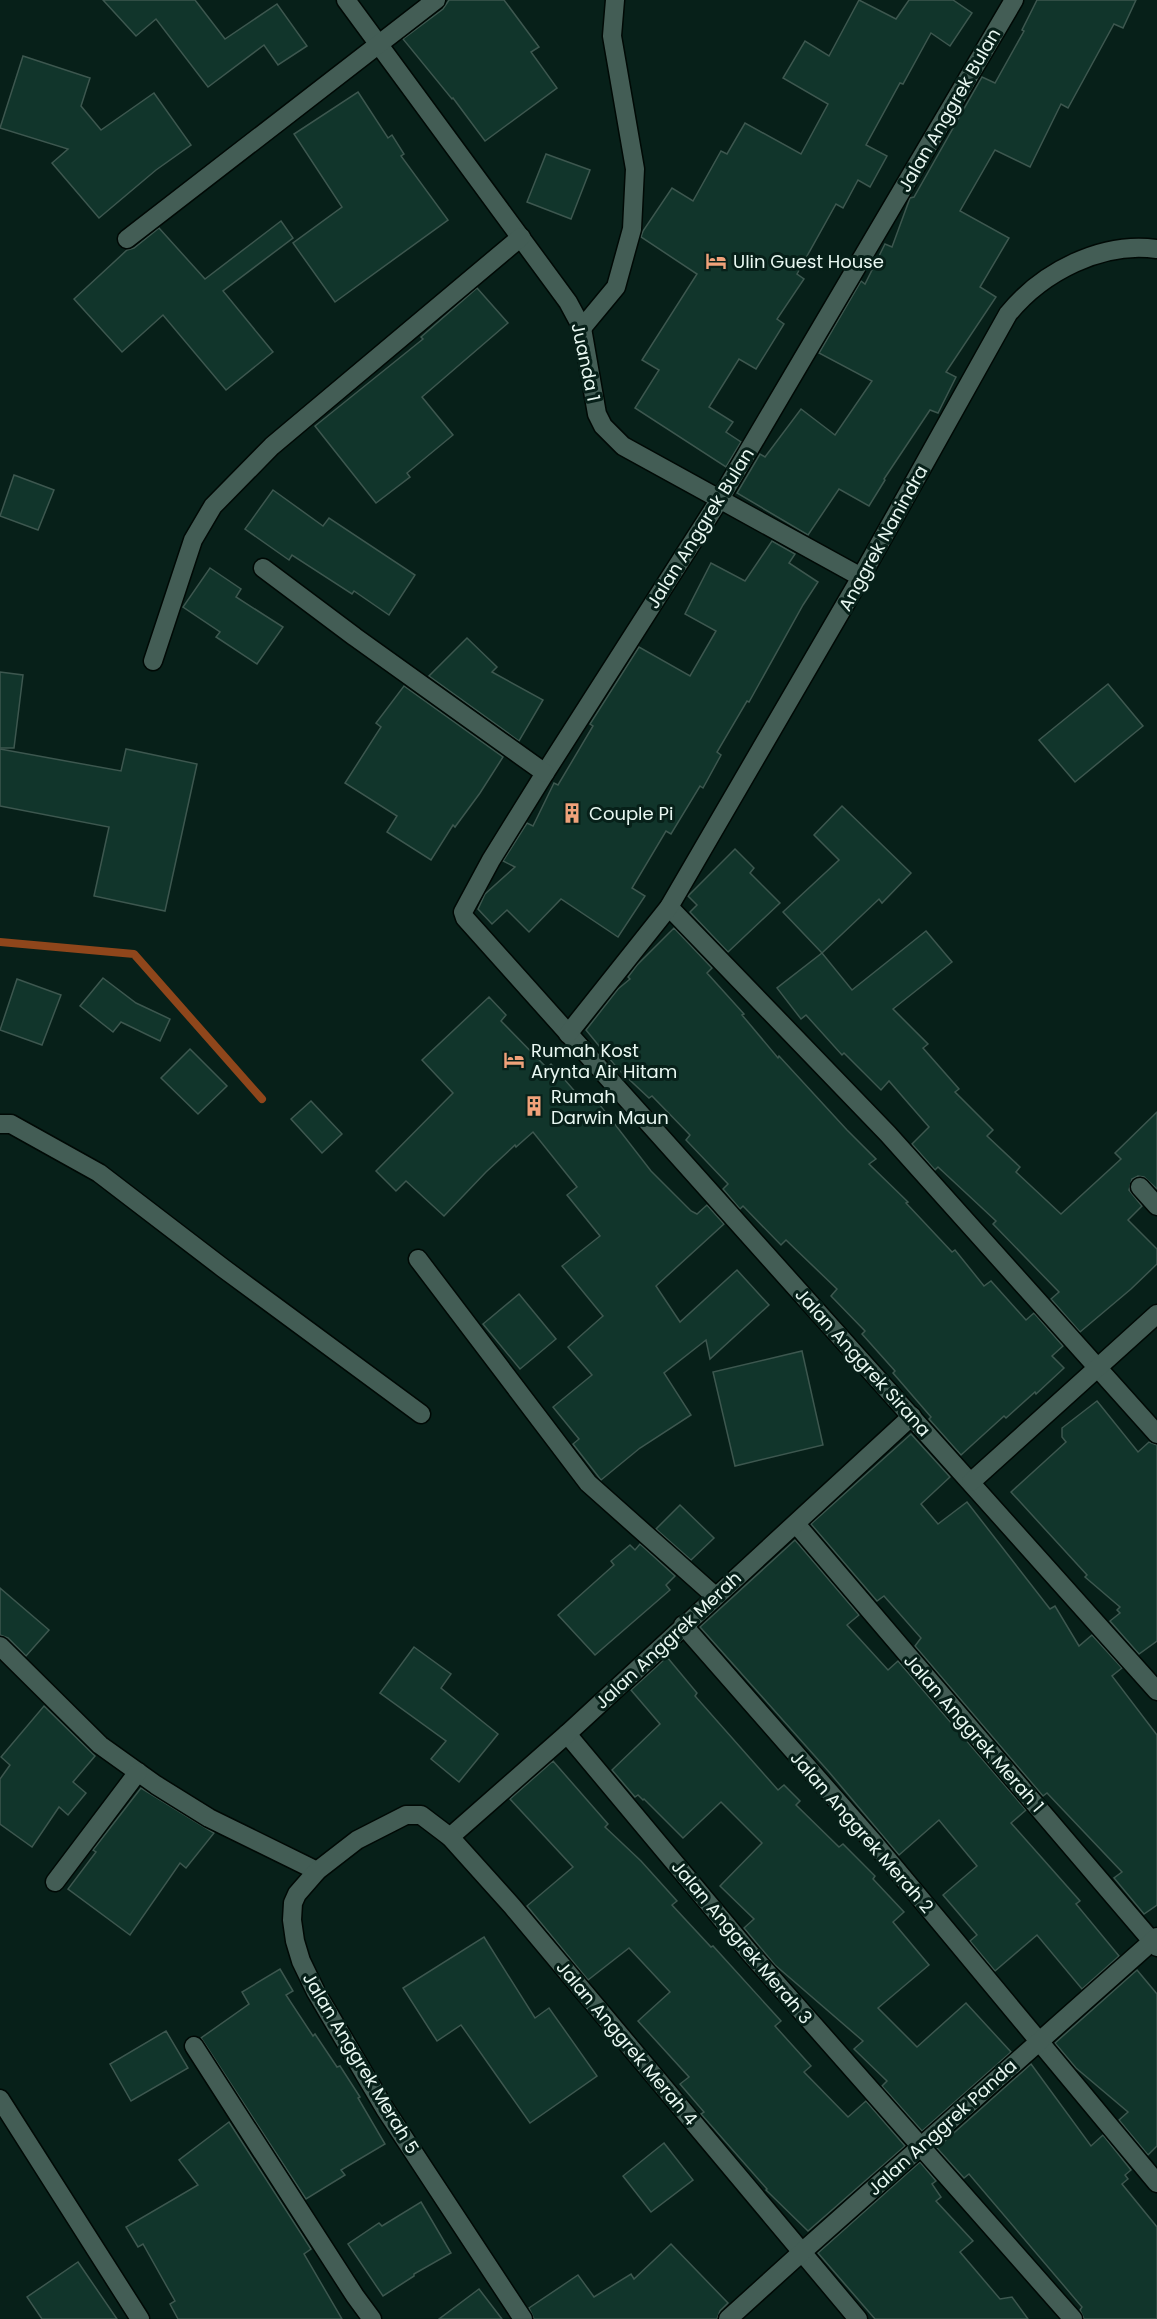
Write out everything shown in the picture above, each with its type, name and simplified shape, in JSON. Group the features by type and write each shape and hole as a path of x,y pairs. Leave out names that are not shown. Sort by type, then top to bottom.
{"street":[{"name":"Juanda 1","path":"346,0 568,302 582,328 597,414 603,426 623,446 861,578"},
{"path":"128,239 436,0"},
{"path":"582,328 616,287 632,230 635,168 612,36 615,0"},
{"name":"Jalan Anggrek Bulan","path":"568,1034 465,918 463,912 491,860 545,773 720,499 1014,0"},
{"path":"153,661 193,540 213,506 272,446 521,237"},
{"name":"Anggrek Nanindra","path":"568,1034 669,907 861,578 1008,314 1017,303 1055,273 1091,257 1129,247 1157,249"},
{"path":"263,568 545,773"},
{"path":"669,907 888,1134 1157,1434"},
{"name":"Jalan Anggrek Sirana","path":"568,1034 1157,1691"},
{"path":"0,1124 11,1124 99,1173 421,1414"},
{"path":"1140,1187 1157,1206"},
{"path":"418,1259 588,1483 715,1596"},
{"path":"971,1482 1157,1314"},
{"name":"Jalan Anggrek Merah","path":"450,1838 567,1734 912,1416"},
{"name":"Jalan Anggrek Merah 1","path":"796,1524 1155,1942"},
{"name":"Jalan Anggrek Merah 2","path":"683,1625 875,1844 1157,2183"},
{"path":"0,1646 100,1745 138,1773 209,1818 317,1870"},
{"name":"Jalan Anggrek Merah 3","path":"567,1734 750,1953 1073,2319"},
{"path":"55,1882 138,1773"},
{"name":"Jalan Anggrek Merah 5","path":"450,1838 421,1815 406,1815 357,1840 317,1870 297,1894 292,1908 295,1941 306,1970 385,2109 523,2319"},
{"name":"Jalan Anggrek Merah 4","path":"450,1838 520,1915 858,2319"},
{"name":"Jalan Anggrek Panda","path":"729,2319 801,2252 1039,2041 1155,1942"},
{"path":"194,2046 372,2319"},
{"path":"0,2099 140,2319"}],"building":[{"path":"103,0 195,0 225,39 277,4 307,46 278,65 264,45 208,87 156,19 136,36"},
{"path":"449,0 504,0 539,47 531,52 557,88 485,141 453,98 403,39 443,9"},
{"path":"859,0 896,19 909,0 953,0 972,13 950,46 931,33 866,145 887,156 870,187 858,180 843,208 836,204 797,274 804,279 777,319 784,324 756,369 739,359 709,407 733,422 726,432 741,442 726,467 635,408 659,370 642,360 697,274 641,237 672,188 693,201 721,151 727,154 745,123 801,154 828,104 783,78 805,41 829,56"},
{"path":"1037,0 1136,0 1123,28 1114,24 1068,108 1061,104 1030,167 995,150 960,211 1009,238 980,287 996,297 946,372 956,377 938,413 930,410 884,479 869,506 839,489 808,535 737,493 760,454 765,457 801,409 835,435 872,381 819,353 861,281 865,284 885,244 892,247 910,198 914,197 982,77 995,83 1024,31 1022,30"},
{"path":"23,56 90,78 81,106 101,130 154,93 191,145 156,170 99,218 52,163 68,149 0,128"},
{"path":"358,92 388,138 392,135 404,154 401,156 448,220 335,302 293,243 342,207 294,134"},
{"path":"546,154 590,170 571,219 527,202"},
{"path":"281,221 293,238 223,291 273,352 226,390 163,315 122,352 74,299 127,250 134,248 159,228 205,279"},
{"path":"477,288 508,323 422,397 453,435 407,473 410,477 376,503 315,426 423,339 421,337"},
{"path":"14,475 54,490 38,530 0,516"},
{"path":"273,490 323,526 329,518 415,575 389,615 354,591 352,594 292,555 289,560 245,529"},
{"path":"772,541 795,554 789,563 818,582 749,702 747,701 717,752 721,755 703,788 700,786 671,834 666,831 632,888 645,896 618,937 561,899 529,932 507,910 492,924 478,909 485,894 515,867 503,861 527,823 533,826 554,783 558,785 593,726 590,724 639,647 690,676 716,631 685,614 711,563 745,581"},
{"path":"210,568 241,589 236,597 283,627 257,664 216,637 220,632 183,607"},
{"path":"467,638 497,667 492,672 543,700 519,741 429,676"},
{"path":"0,672 23,675 14,748 0,748"},
{"path":"1108,684 1143,726 1075,782 1039,740"},
{"path":"404,686 503,757 455,827 453,825 431,860 387,832 397,816 345,783 381,727 376,723"},
{"path":"0,749 121,771 126,749 197,764 165,911 94,896 109,827 0,806"},
{"path":"842,806 911,873 882,903 879,899 822,953 783,912 839,860 814,835"},
{"path":"735,849 754,868 750,873 780,903 728,952 690,912 697,905 688,896"},
{"path":"674,928 712,968 707,973 744,1014 742,1015 778,1058 779,1056 876,1159 869,1164 908,1202 906,1203 952,1252 955,1250 984,1286 991,1281 1026,1320 1034,1313 1063,1346 1052,1356 1064,1368 1006,1418 1004,1416 961,1455 929,1419 931,1417 893,1373 895,1371 862,1334 865,1331 831,1296 837,1289 786,1240 781,1245 743,1206 740,1209 723,1189 728,1184 686,1140 690,1135 652,1096 649,1098 618,1069 586,1030 618,989 630,979 628,977 637,965"},
{"path":"926,931 952,962 893,1009 928,1044 923,1048 959,1089 955,1092 993,1130 987,1136 1020,1167 1016,1172 1061,1214 1121,1159 1115,1153 1157,1112 1157,1189 1144,1177 1138,1176 1132,1179 1129,1190 1142,1206 1128,1220 1157,1249 1157,1264 1080,1332 1051,1299 1059,1292 993,1224 996,1221 938,1167 935,1170 912,1144 929,1127 889,1081 881,1090 844,1053 842,1055 806,1015 801,1019 777,988 822,953 852,990"},
{"path":"103,978 136,1003 170,1019 160,1041 121,1022 113,1032 80,1006"},
{"path":"17,979 61,995 42,1045 0,1030"},
{"path":"489,997 506,1015 501,1021 547,1068 551,1064 585,1103 593,1096 651,1171 691,1211 697,1214 707,1205 724,1224 656,1286 680,1322 737,1270 769,1305 710,1359 706,1340 664,1373 691,1415 640,1448 601,1480 573,1444 579,1439 553,1407 592,1375 568,1347 603,1316 562,1266 600,1236 567,1195 577,1187 533,1132 486,1172 444,1216 406,1181 396,1191 376,1171 453,1093 422,1060"},
{"path":"190,1049 227,1086 198,1114 161,1078"},
{"path":"311,1101 342,1134 322,1153 291,1119"},
{"path":"519,1294 556,1339 520,1369 483,1324"},
{"path":"802,1351 823,1445 735,1466 713,1372"},
{"path":"1097,1401 1138,1452 1149,1442 1157,1445 1157,1641 1139,1654 1110,1621 1120,1613 1117,1610 1120,1607 1085,1577 1087,1575 1011,1492 1066,1442 1062,1437 1062,1428"},
{"path":"911,1434 950,1477 921,1504 938,1524 967,1502 1050,1609 1055,1606 1079,1646 1092,1635 1122,1668 1112,1676 1157,1735 1157,1905 1144,1914 1114,1878 1122,1872 1047,1793 1043,1796 915,1646 921,1638 884,1596 877,1601 811,1524"},
{"path":"680,1505 714,1538 691,1560 656,1529"},
{"path":"795,1540 859,1615 847,1625 888,1670 898,1661 1026,1810 1011,1823 1080,1901 1076,1904 1119,1956 1082,1989 1037,1935 995,1971 970,1941 977,1935 943,1895 977,1866 939,1820 899,1855 829,1772 700,1627"},
{"path":"640,1544 675,1576 666,1585 670,1590 595,1655 558,1615 614,1565 611,1561 630,1545 635,1550"},
{"path":"0,1588 49,1630 26,1656 8,1638 0,1635"},
{"path":"414,1647 451,1674 441,1688 498,1734 459,1782 431,1759 446,1741 380,1693"},
{"path":"667,1657 697,1693 695,1696 778,1790 784,1785 800,1801 796,1805 839,1847 843,1844 875,1876 873,1879 904,1912 893,1922 929,1965 878,2008 917,2047 966,2003 1011,2052 922,2131 882,2086 887,2081 854,2049 863,2041 775,1965 744,1928 754,1919 720,1886 762,1843 721,1802 683,1838 644,1799 638,1795 635,1797 612,1770 660,1724 631,1690"},
{"path":"44,1706 95,1756 73,1782 86,1793 68,1815 59,1807 32,1847 0,1824 0,1779 10,1765 1,1757"},
{"path":"553,1761 608,1824 605,1827 641,1861 677,1901 672,1905 711,1947 713,1946 781,2021 775,2026 811,2066 804,2072 848,2117 866,2101 905,2146 808,2231 766,2190 701,2114 704,2112 680,2084 689,2077 638,2021 670,1992 629,1948 588,1980 527,1906 573,1867 510,1799"},
{"path":"141,1788 214,1833 186,1868 180,1863 130,1935 68,1889 96,1852 93,1850"},
{"path":"484,1937 535,2018 549,2008 597,2076 530,2123 461,2025 437,2041 403,1988"},
{"path":"280,1969 293,1991 286,1995 313,2036 315,2034 337,2067 340,2066 360,2097 358,2098 385,2144 341,2170 345,2175 306,2199 201,2038 249,2004 242,1992"},
{"path":"1137,1970 1157,1994 1157,2146 1148,2155 1119,2120 1128,2112 1076,2068 1055,2043"},
{"path":"166,2031 188,2068 131,2101 110,2064"},
{"path":"1031,2064 1091,2146 1103,2135 1131,2170 1125,2175 1128,2179 1122,2184 1157,2227 1157,2319 1084,2319 1080,2310 1082,2307 969,2174 964,2178 937,2148"},
{"path":"229,2122 311,2249 304,2254 342,2319 178,2319 170,2304 175,2301 143,2244 138,2247 126,2227 198,2185 179,2160"},
{"path":"664,2143 693,2180 651,2212 623,2176"},
{"path":"920,2162 936,2181 932,2184 941,2197 936,2201 973,2241 960,2252 1000,2299 1012,2297 1028,2319 875,2319 818,2253"},
{"path":"421,2202 451,2253 414,2274 383,2296 348,2244 379,2223 382,2226"},
{"path":"671,2244 728,2303 720,2311 717,2319 534,2319 529,2308 578,2275 594,2297 631,2274 634,2279"},
{"path":"78,2262 117,2319 42,2319 27,2297"},
{"path":"479,2289 502,2319 439,2319"}],"waterway":[{"path":"0,942 134,954 262,1099"}],"place":[{"name":"Ulin Guest House","path":"716,261"},
{"name":"Couple Pi","path":"572,813"},
{"name":"Rumah Kost Arynta Air Hitam","path":"514,1060"},
{"name":"Rumah Darwin Maun","path":"534,1106"}]}
